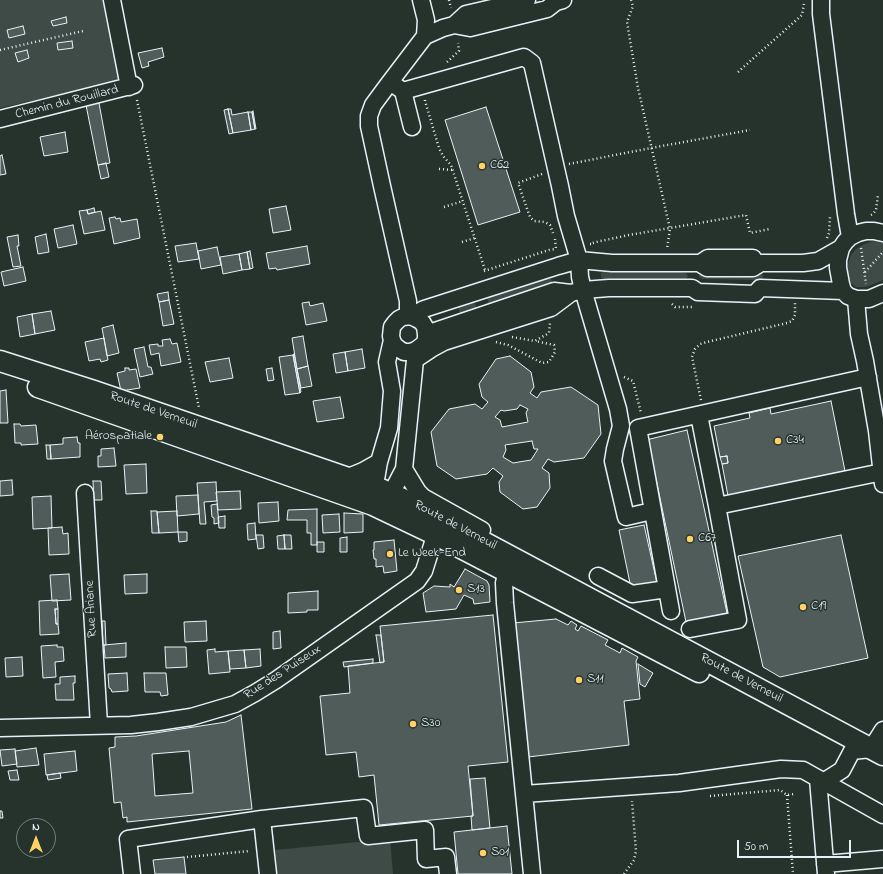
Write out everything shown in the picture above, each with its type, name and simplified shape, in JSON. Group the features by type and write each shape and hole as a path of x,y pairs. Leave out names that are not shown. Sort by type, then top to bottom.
{"main road":[{"name":"Route de Verneuil","path":"0,361 94,391 346,478 436,535 508,561 877,752"},
{"name":"Route de Verneuil","path":"0,374 350,496 379,499 403,499 469,533 508,561 883,768"}],"street":[{"path":"112,0 132,86"},
{"path":"379,499 404,469 415,355 424,344 426,334 425,327 414,314 408,301 369,126 369,116 373,105 396,87 425,36 426,20 421,0"},
{"path":"454,25 466,14 527,0"},
{"path":"821,0 821,14 851,244"},
{"path":"425,36 454,25 470,28 548,9 557,1"},
{"path":"396,87 433,83 524,57 532,63 566,216 579,260 580,277 577,292 610,380 618,409 621,426 614,449 613,461 626,517 652,511"},
{"name":"Chemin du Rouillard","path":"0,119 132,86"},
{"path":"396,87 412,127"},
{"path":"717,506 882,478 877,431 868,377 850,295 840,284 838,260 858,233 874,231 883,233"},
{"path":"415,355 399,349 394,345 392,340 392,327 403,317 579,260 612,263 699,263 707,268 753,268 761,263 803,263 818,261 851,244"},
{"path":"426,334 554,291 577,292 609,288 692,288 698,282 740,282 754,283 760,288 850,295 869,299 883,293"},
{"path":"415,355 444,342 551,308 577,292"},
{"path":"379,499 379,462 389,428 392,391 387,362 392,340"},
{"path":"671,611 638,428 700,409 868,377"},
{"path":"690,629 738,620 700,409"},
{"path":"346,478 379,462"},
{"path":"404,469 423,498 483,531 508,561 504,583 505,604 532,874"},
{"name":"Rue Ariane","path":"85,493 99,726"},
{"path":"436,535 444,532 469,533"},
{"name":"Rue des Puiseux","path":"0,728 99,726 158,722 191,717 235,704 276,680 416,581 424,571 433,539 436,535"},
{"path":"598,576 632,594 667,590"},
{"path":"821,781 842,770 852,751 877,752 883,730"},
{"path":"524,794 679,783 781,769 802,770 883,815"},
{"path":"821,781 825,869 883,860"},
{"path":"132,874 128,839 262,819 364,808 368,836 424,830 426,859 446,857 448,874"},
{"path":"262,819 268,874"}],"path":[{"path":"449,0 451,8"},
{"path":"631,0 633,6 627,22 638,88 670,228 666,253"},
{"path":"738,72 802,15 805,0"},
{"path":"0,50 84,30"},
{"path":"458,43 459,51 434,73 432,92 424,101 439,148 453,170 485,270"},
{"path":"132,86 200,413 199,427"},
{"path":"556,249 554,235 550,225 545,222 534,221 530,217 518,183 565,165 750,130"},
{"path":"439,169 453,170"},
{"path":"444,207 463,201"},
{"path":"593,248 590,244 629,235 746,215 750,233 770,229"},
{"path":"825,241 829,233 830,217"},
{"path":"462,242 475,238"},
{"path":"851,244 865,272 867,287"},
{"path":"865,272 883,252"},
{"path":"700,409 692,357 695,348 700,344 707,342 792,321 795,315 795,300"},
{"path":"535,341 549,333 550,321"},
{"path":"501,339 494,341 508,345 542,363 549,362 555,352 554,345 508,337"},
{"path":"610,380 623,376 633,381 644,427"},
{"path":"700,780 710,796 780,790 787,795 794,794"},
{"path":"624,874 634,860 636,851 631,786"},
{"path":"787,795 792,874"},
{"path":"187,857 259,851 265,848"}],"shaded area":[{"path":"0,0 103,0 119,81 0,108"},
{"path":"874,241 883,243 883,280 866,287 856,287 851,283 847,270 851,255 856,249 864,244"},
{"path":"604,270 671,271 686,273 688,276 686,279 670,280 604,280 601,277 601,273"},
{"path":"703,273 762,274 763,279 702,279 699,275"},
{"path":"547,277 551,279 552,284 489,306 487,296"},
{"path":"473,301 476,305 476,310 460,315 458,306"},
{"path":"390,839 393,874 277,874 275,850"}],"building":[{"path":"66,17 67,23 53,26 51,21"},
{"path":"23,26 25,34 9,38 7,30"},
{"path":"72,41 73,48 58,50 57,43"},
{"path":"162,48 164,57 148,62 149,66 142,68 138,53"},
{"path":"27,50 29,58 18,62 15,53"},
{"path":"99,103 110,163 98,165 86,105"},
{"name":"C62","path":"486,107 520,212 478,225 445,120"},
{"path":"228,109 233,133 229,134 224,110"},
{"path":"228,109 231,109 232,115 248,112 251,130 233,133"},
{"path":"253,111 256,129 252,112"},
{"path":"248,112 252,112 255,129 251,130"},
{"path":"65,132 68,152 44,156 40,137"},
{"path":"2,155 6,174 0,175 0,156"},
{"path":"106,163 109,177 101,179 98,165"},
{"path":"286,206 291,230 273,233 269,209"},
{"path":"94,208 95,212 88,214 87,210"},
{"path":"87,210 88,214 101,211 105,230 84,234 79,211"},
{"path":"115,217 116,219 120,218 121,222 137,219 140,238 114,244 109,218"},
{"path":"73,225 77,244 58,248 54,229"},
{"path":"46,234 49,252 38,254 35,237"},
{"path":"18,235 19,246 17,246 21,266 13,267 7,237"},
{"path":"196,243 199,259 178,262 175,246"},
{"path":"307,246 310,264 277,270 276,268 269,269 266,253"},
{"path":"217,247 221,265 201,269 198,251"},
{"path":"250,251 253,268 250,269 247,252"},
{"path":"247,252 250,269 242,270 239,254"},
{"path":"239,254 242,270 223,274 220,257"},
{"path":"23,267 26,281 4,286 1,272"},
{"path":"168,292 169,300 159,302 157,294"},
{"path":"169,300 174,324 163,326 159,302"},
{"path":"309,302 310,306 323,303 327,321 306,325 302,303"},
{"path":"51,311 55,330 35,334 32,314"},
{"path":"32,314 35,334 20,337 17,317"},
{"path":"113,325 119,353 107,356 102,328"},
{"path":"303,336 308,366 297,369 292,338"},
{"path":"104,338 108,360 101,362 100,359 89,361 85,342"},
{"path":"170,339 172,344 177,343 181,362 161,366 159,353 151,355 149,345 158,344 158,346 163,346 162,340"},
{"path":"144,347 148,367 151,367 153,374 140,377 134,349"},
{"path":"362,349 365,368 348,371 345,352"},
{"path":"345,352 348,371 336,373 333,354"},
{"path":"294,354 301,392 300,393 293,355"},
{"path":"293,355 300,393 285,395 279,357"},
{"path":"510,356 531,372 534,387 530,393 537,398 541,392 571,387 598,405 601,434 584,458 554,462 548,459 542,468 549,473 550,488 537,507 523,509 500,492 499,482 503,476 493,468 487,474 456,479 437,466 431,432 449,409 475,404 482,409 488,402 482,397 479,384 496,359","holes":["520,405 528,409 526,413 528,422 502,427 500,420 495,417 501,410 517,409","532,441 534,449 538,449 531,460 513,463 503,457 506,450 505,445"]},
{"path":"229,358 233,378 210,382 205,362"},
{"path":"308,366 312,386 301,388 297,369"},
{"path":"125,368 129,368 129,370 136,369 140,388 121,391 117,373 125,371"},
{"path":"272,368 274,380 268,381 266,369"},
{"path":"6,390 8,423 0,423 0,391"},
{"path":"340,397 344,418 317,422 313,401"},
{"name":"C34","path":"831,401 845,471 728,496 722,464 728,463 727,456 720,457 714,426 750,418 749,413 770,408 771,414"},
{"path":"14,424 20,424 21,426 36,425 38,444 21,445 21,443 15,443"},
{"name":"C67","path":"687,430 727,613 686,622 653,465 646,440"},
{"path":"77,437 78,443 80,443 80,457 51,459 50,445 63,444 63,438"},
{"path":"46,445 50,445 51,459 47,459"},
{"path":"114,448 116,466 98,467 98,456 101,456 101,449"},
{"path":"727,456 728,463 722,464 720,457"},
{"path":"146,464 147,493 126,494 124,465"},
{"path":"12,480 13,495 0,496 0,481"},
{"path":"93,481 101,481 102,500 94,500"},
{"path":"216,482 217,501 204,502 206,524 200,524 197,483"},
{"path":"240,491 241,509 218,510 216,492"},
{"path":"198,495 199,514 177,516 176,496"},
{"path":"51,496 52,528 33,529 32,497"},
{"path":"278,502 279,521 259,523 258,503"},
{"path":"217,504 219,523 214,524 211,505"},
{"path":"317,509 317,545 311,545 311,533 307,533 307,520 287,520 288,510"},
{"path":"151,511 157,511 159,533 152,533"},
{"path":"177,511 178,532 159,533 157,512"},
{"path":"344,513 363,514 363,532 344,533"},
{"path":"339,514 340,532 323,533 322,515"},
{"path":"225,516 225,528 219,528 218,517"},
{"path":"255,523 256,539 248,540 247,524"},
{"path":"644,525 657,583 631,588 619,530"},
{"path":"62,527 63,534 68,533 69,554 49,555 48,528"},
{"path":"178,532 187,532 187,541 179,542"},
{"path":"256,535 263,535 264,548 258,549"},
{"path":"284,535 291,535 292,549 285,549"},
{"path":"284,535 285,549 278,549 277,536"},
{"name":"C19","path":"841,535 868,658 780,677 763,667 738,556"},
{"path":"347,537 347,552 340,552 340,538"},
{"path":"394,540 397,571 384,573 383,566 376,567 376,559 374,559 373,550 374,542"},
{"path":"317,542 324,542 324,552 317,552"},
{"name":"S13","path":"465,569 487,581 489,585 490,602 474,604 473,599 464,595 456,609 426,612 423,593 434,586 450,587 450,584 454,587"},
{"path":"69,574 71,600 52,601 50,575"},
{"path":"147,574 147,593 125,594 124,575"},
{"path":"318,591 318,610 288,613 288,593"},
{"path":"57,600 58,609 55,609 56,624 58,624 59,634 40,635 39,601"},
{"path":"55,609 58,609 58,624 56,624"},
{"name":"S30","path":"493,615 508,762 468,766 473,816 379,825 374,775 359,777 356,752 326,755 320,696 350,693 348,666 384,662 380,626"},
{"name":"S11","path":"556,619 568,625 571,621 577,625 575,629 578,631 581,626 608,640 605,645 620,653 622,648 638,657 636,661 640,699 624,701 629,745 528,757 513,623"},
{"path":"102,621 105,621 106,645 103,645"},
{"path":"206,621 207,641 185,642 184,622"},
{"path":"280,631 281,648 273,649 273,632"},
{"path":"376,635 381,635 384,662 380,663"},
{"path":"126,643 126,657 105,658 104,645"},
{"path":"57,645 57,647 63,647 64,661 55,662 56,677 43,678 41,646"},
{"path":"165,647 186,647 187,667 166,668"},
{"path":"215,649 215,652 228,651 230,672 209,674 207,650"},
{"path":"260,649 261,666 246,668 244,650"},
{"path":"244,650 246,668 230,669 228,651"},
{"path":"22,657 23,676 6,677 5,658"},
{"path":"373,659 373,663 344,667 343,662"},
{"path":"638,664 653,673 645,687 640,684"},
{"path":"127,673 128,691 112,692 109,688 108,674"},
{"path":"144,673 166,673 168,695 161,696 160,692 145,692"},
{"path":"75,676 75,683 73,683 74,700 56,700 55,684 60,684 60,677"},
{"path":"241,715 252,809 127,822 127,817 123,818 121,802 114,803 109,748 115,747 115,737 136,736 226,722","holes":["189,751 193,793 155,796 152,754"]},
{"path":"36,748 39,765 17,767 15,751"},
{"path":"15,749 17,764 2,766 0,750"},
{"path":"75,751 77,771 46,775 44,754"},
{"path":"17,770 19,780 10,780 8,771"},
{"path":"60,773 61,778 48,780 47,775"},
{"path":"485,778 490,828 472,830 471,816 473,816 470,779"},
{"path":"0,811 2,811 3,818 0,818"},
{"name":"S01","path":"507,826 512,874 458,874 454,832"},
{"path":"184,857 186,874 155,874 153,860"}],"place":[{"name":"C62","path":"482,166"},
{"name":"Aérospatiale","path":"160,437"},
{"name":"C34","path":"778,441"},
{"name":"C67","path":"690,539"},
{"name":"Le Week-End","path":"390,554"},
{"name":"S13","path":"459,590"},
{"name":"C19","path":"803,607"},
{"name":"S11","path":"579,680"},
{"name":"S30","path":"413,724"},
{"name":"S01","path":"483,853"}]}
